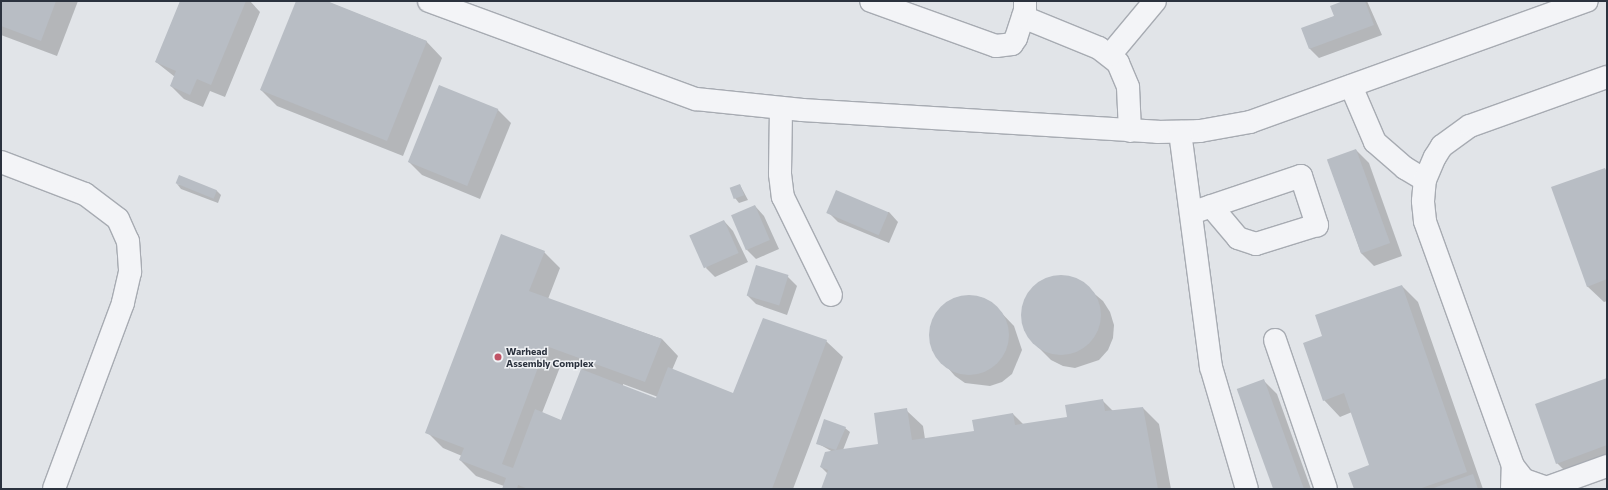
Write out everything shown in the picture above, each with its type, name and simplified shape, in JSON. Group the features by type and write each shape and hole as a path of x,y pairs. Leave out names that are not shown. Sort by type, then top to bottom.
{"lane":[{"path":"429,1 680,96 737,105 781,109 1130,131 1180,132 1229,127 1250,122 1587,1"},
{"path":"872,1 996,46 1012,44 1024,9 1110,55 1124,74 1130,99 1130,131"},
{"path":"1110,55 1155,1"},
{"path":"1607,77 1470,126 1442,146 1434,157 1425,180 1423,201 1425,221 1513,466 1524,480 1545,488 1607,466"},
{"path":"1351,86 1375,142 1405,168 1425,180"},
{"path":"781,109 780,174 783,197 832,295"},
{"path":"1180,132 1201,210 1211,367 1247,489"},
{"path":"1,162 85,194 118,219 128,241 130,272 123,303 54,489"},
{"path":"1275,340 1326,489"},
{"path":"1512,489 1513,466"}],"building":[{"path":"1,1 56,1 41,41 1,26"},
{"path":"180,1 246,1 211,85 197,79 190,95 170,86 176,71 155,62"},
{"path":"296,1 327,1 427,41 387,141 260,90"},
{"path":"1343,1 1365,1 1374,25 1309,49 1301,28 1334,16 1330,6"},
{"path":"439,85 498,109 467,186 408,162"},
{"path":"1356,149 1390,243 1361,254 1327,160"},
{"path":"1605,168 1607,174 1607,279 1587,287 1551,187"},
{"path":"179,175 217,190 214,199 176,183"},
{"path":"740,184 744,195 734,199 730,188"},
{"path":"836,190 888,212 879,235 826,213"},
{"path":"755,205 770,240 746,250 731,215"},
{"path":"724,220 739,253 704,268 689,235"},
{"name":"Warhead Assembly Complex","path":"501,234 545,251 529,291 662,339 645,382 546,346 502,464 513,468 535,409 561,420 581,369 656,398 668,367 733,393 763,318 827,340 772,489 528,489 518,485 517,489 502,489 506,478 459,460 464,448 425,433"},
{"path":"756,265 789,275 779,306 747,296"},
{"path":"1061,275 1076,278 1089,287 1098,300 1101,315 1098,330 1089,343 1076,352 1061,355 1046,352 1033,343 1024,330 1021,315 1024,300 1033,287 1046,278"},
{"path":"1402,285 1467,472 1419,489 1354,489 1348,473 1369,465 1344,393 1323,401 1303,343 1322,336 1315,315"},
{"path":"969,295 984,298 997,307 1006,320 1009,335 1006,350 997,363 984,372 969,375 954,372 941,363 932,350 929,335 932,320 941,307 954,298"},
{"path":"1607,378 1607,445 1556,464 1535,404"},
{"path":"1264,379 1304,489 1273,489 1237,389"},
{"path":"1103,399 1105,411 1143,407 1158,489 821,489 828,470 820,467 825,452 878,444 874,413 907,408 912,440 974,431 972,420 1013,413 1015,425 1067,417 1065,405"},
{"path":"824,419 846,427 836,450 816,444"},
{"path":"1473,474 1478,489 1431,489"}],"place":[{"name":"Warhead Assembly Complex","path":"498,357"}]}
